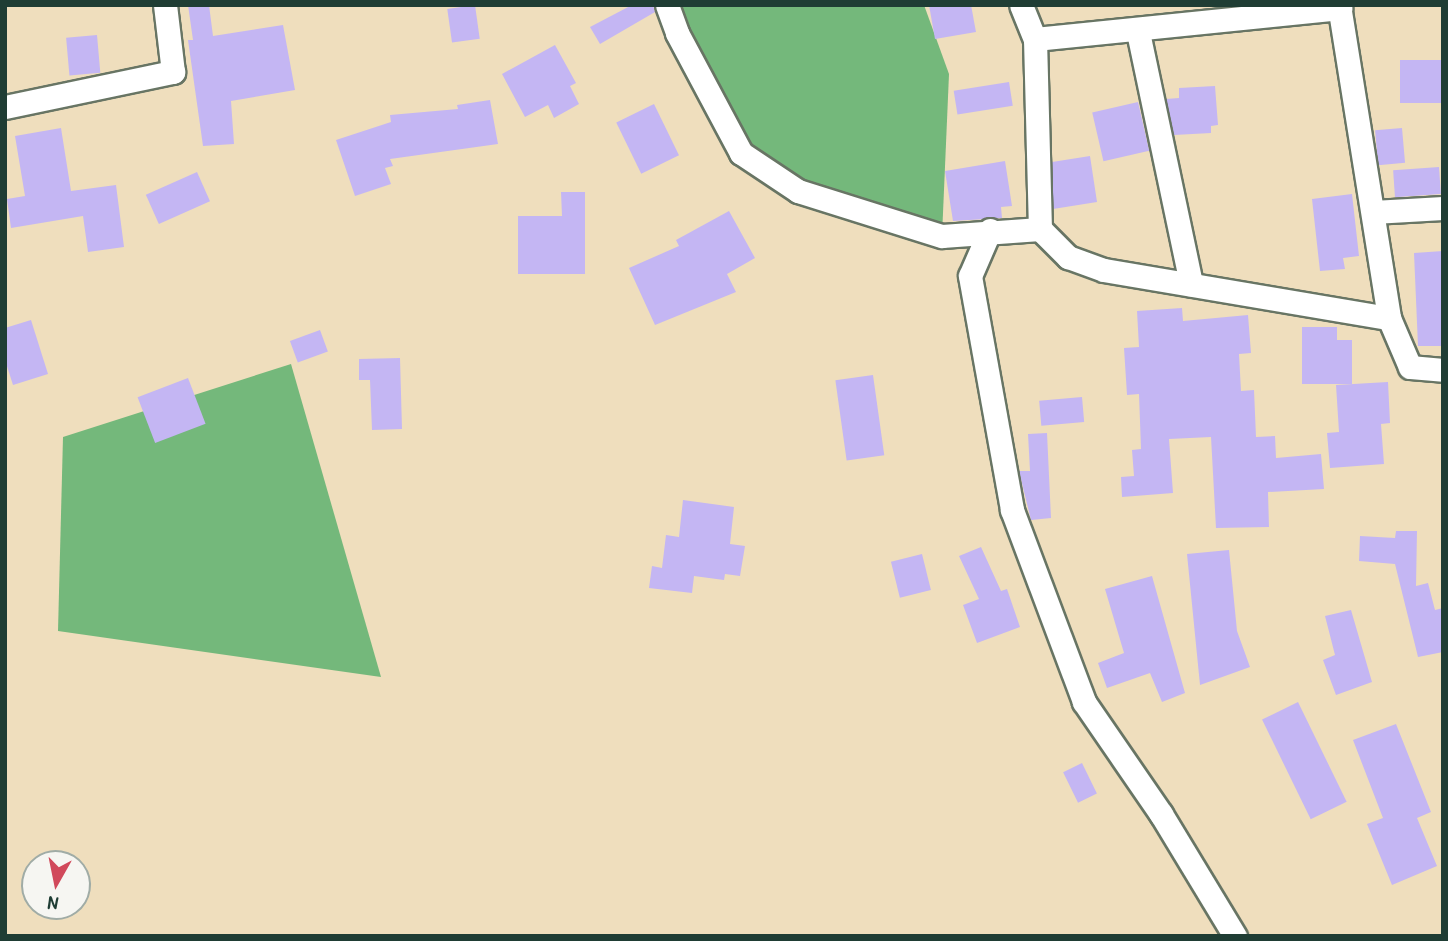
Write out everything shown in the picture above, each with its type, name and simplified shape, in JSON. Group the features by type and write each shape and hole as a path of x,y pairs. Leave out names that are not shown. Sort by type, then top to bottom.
{"street":[{"path":"5,107 173,72 165,5"},
{"path":"667,5 677,33 741,153 798,191 942,236 990,230 1040,229"},
{"path":"1021,5 1035,39 1040,229 1068,257 1104,270 1389,317"},
{"path":"1035,39 1138,32 1339,7 1389,317 1410,367 1443,370"},
{"path":"1138,32 1191,284"},
{"path":"1373,212 1443,208"},
{"path":"990,230 970,276 1012,510 1084,702 1161,814 1236,936"}],"green space":[{"path":"670,5 924,5 949,74 942,236 741,153"},
{"path":"291,364 381,677 58,631 63,437"}],"building":[{"path":"188,5 209,5 213,36 283,25 295,90 231,101 234,144 203,146 188,40 193,40"},
{"path":"475,5 480,39 452,43 447,9"},
{"path":"632,5 653,5 655,12 600,44 590,27"},
{"path":"929,5 971,5 976,32 935,39"},
{"path":"97,35 100,73 69,76 66,38"},
{"path":"555,45 576,83 570,86 579,104 554,118 548,105 525,117 502,74"},
{"path":"1400,60 1443,60 1443,103 1400,103"},
{"path":"1009,82 1013,106 957,114 954,91"},
{"path":"1215,86 1218,125 1211,126 1211,133 1174,135 1166,99 1179,98 1179,88"},
{"path":"490,100 498,144 390,159 393,166 385,168 391,184 355,196 336,140 391,122 390,115 458,109 457,105"},
{"path":"1138,102 1149,151 1103,161 1092,113"},
{"path":"654,104 679,155 641,174 616,122"},
{"path":"61,128 71,191 116,185 124,247 88,252 83,216 11,228 7,199 25,196 15,136"},
{"path":"1402,128 1405,163 1378,165 1375,130"},
{"path":"1090,156 1097,202 1053,209 1052,162"},
{"path":"1005,161 1012,206 1001,207 1002,218 953,221 945,171"},
{"path":"1439,167 1441,194 1395,197 1393,170"},
{"path":"197,172 210,201 159,224 146,195"},
{"path":"561,192 585,192 585,274 518,274 518,216 562,216"},
{"path":"1352,194 1359,256 1343,258 1345,269 1320,271 1312,199"},
{"path":"729,211 755,258 727,274 736,292 655,325 629,268 679,246 676,240"},
{"path":"1443,251 1443,346 1418,346 1414,253"},
{"path":"1182,308 1183,321 1248,315 1251,353 1239,354 1241,391 1254,390 1256,437 1275,436 1276,458 1321,454 1324,489 1268,492 1269,527 1216,528 1211,437 1169,439 1173,493 1122,497 1121,477 1134,476 1132,450 1141,449 1139,394 1127,395 1124,348 1139,347 1137,311"},
{"path":"31,320 48,374 13,385 5,360 5,328"},
{"path":"1302,327 1337,327 1337,340 1352,340 1352,384 1302,384"},
{"path":"320,330 328,352 298,363 290,341"},
{"path":"400,358 402,429 372,430 370,380 359,380 359,359"},
{"path":"873,375 884,455 847,461 835,380"},
{"path":"188,378 206,424 155,443 138,397"},
{"path":"1388,382 1390,423 1381,424 1384,464 1330,468 1327,433 1339,432 1336,385"},
{"path":"1082,397 1084,422 1041,426 1039,401"},
{"path":"1047,433 1051,518 1031,520 1019,471 1030,471 1028,434"},
{"path":"683,500 734,507 730,544 745,546 740,576 725,574 724,580 694,576 692,593 649,588 652,566 662,568 666,535 679,537"},
{"path":"1396,531 1417,531 1416,586 1428,583 1435,610 1443,608 1443,652 1418,657 1395,564 1359,561 1360,536 1395,538"},
{"path":"981,547 1001,591 1007,589 1020,627 977,643 963,605 979,599 959,556"},
{"path":"1229,550 1237,631 1250,667 1200,685 1187,554"},
{"path":"922,554 931,590 900,598 891,562"},
{"path":"1152,576 1185,693 1162,702 1150,673 1107,688 1098,663 1124,653 1105,589"},
{"path":"1351,610 1372,682 1336,695 1323,660 1335,655 1325,616"},
{"path":"1298,702 1347,802 1311,819 1262,720"},
{"path":"1396,724 1431,812 1417,818 1437,866 1392,885 1367,824 1383,818 1353,740"},
{"path":"1082,763 1097,794 1078,803 1063,772"}]}
